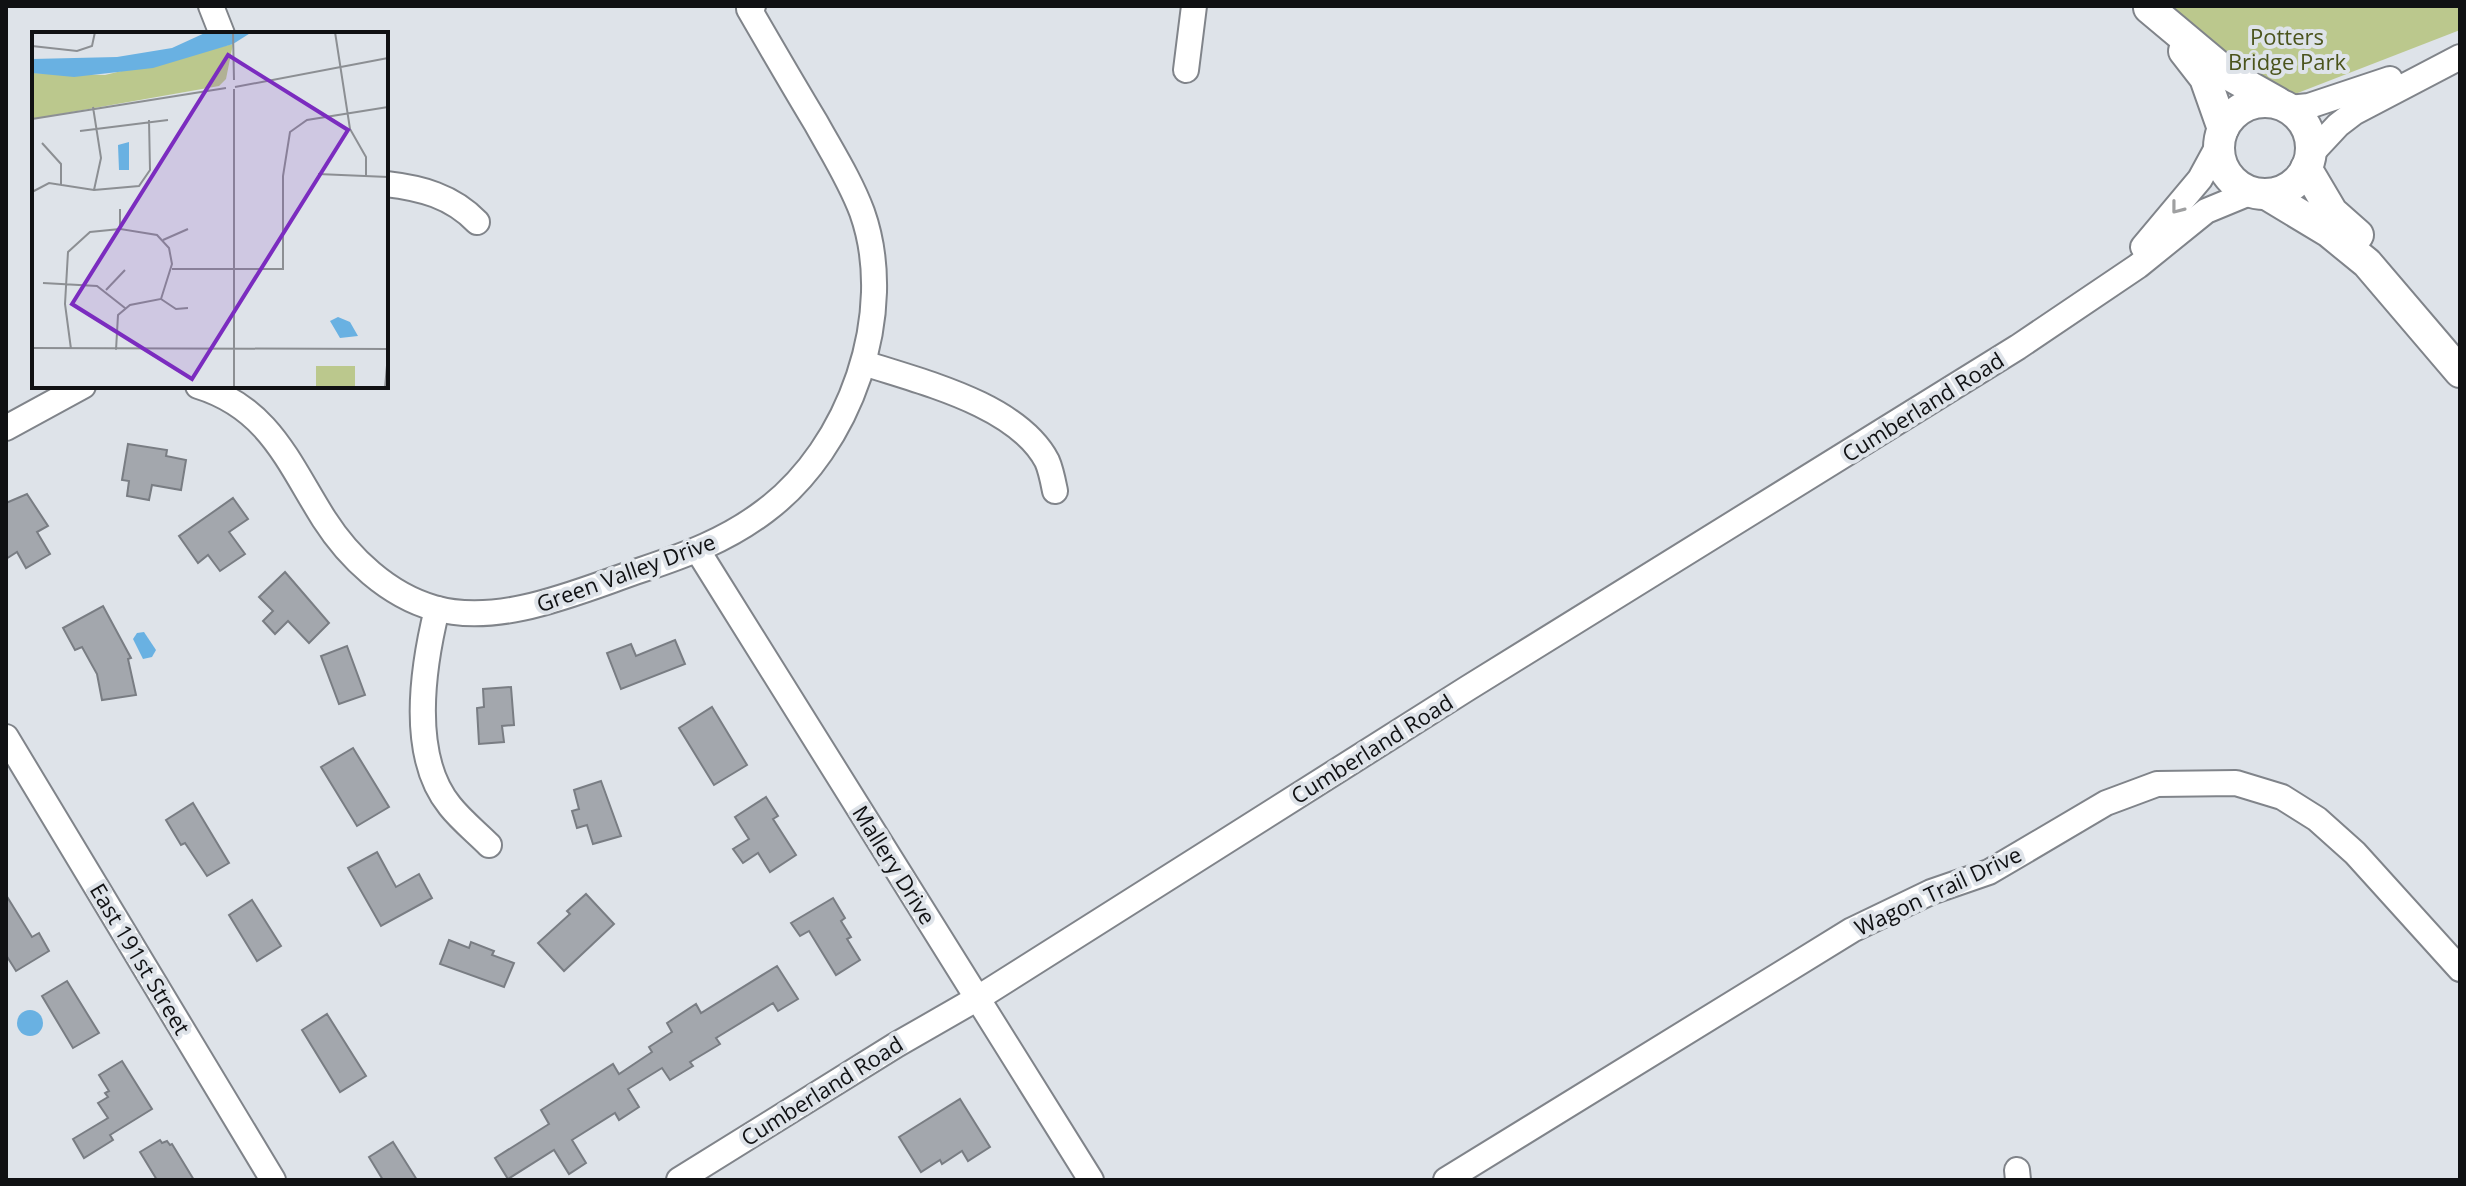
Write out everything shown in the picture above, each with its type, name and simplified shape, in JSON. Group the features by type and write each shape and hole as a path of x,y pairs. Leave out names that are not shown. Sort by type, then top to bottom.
{"main road":[{"path":"2149,7 2229,75 2301,118 2309,133 2308,162 2301,178 2289,188 2259,193"},
{"path":"2149,7 2205,78 2221,136 2222,166 2231,179 2243,189 2259,193 2329,232 2367,263 2460,372"},
{"path":"2221,136 2236,111 2249,104 2262,101 2283,105"},
{"path":"2308,162 2332,212 2377,250 2460,372"}],"street":[{"path":"211,6 221,32"},
{"path":"1186,70 1194,6"},
{"name":"Green Valley Drive","path":"208,388 251,413 271,432 325,520 350,554 395,590 437,609 507,612 523,609 698,551 754,518 790,489 829,438 864,363 874,298 868,235 849,181 750,7"},
{"path":"2283,105 2309,106 2385,80 2453,62"},
{"path":"2308,162 2338,125 2355,112 2453,62"},
{"name":"Cumberland Road","path":"2065,316 2156,234 2200,179 2221,136"},
{"path":"388,184 433,193 467,211 477,222"},
{"name":"Cumberland Road","path":"679,1180 896,1045 978,998 2065,316 2138,266 2206,211 2259,193"},
{"path":"864,363 942,389 1004,418 1038,448 1050,469 1055,491"},
{"path":"6,428 79,388"},
{"name":"Mallery Drive","path":"698,551 1091,1180"},
{"path":"437,609 426,663 424,706 428,757 449,805 489,845"},
{"name":"East 191st Street","path":"6,737 273,1180"},
{"name":"Wagon Trail Drive","path":"1446,1180 1852,930 1931,892 1989,872 2106,803 2157,784 2236,783 2282,797 2355,853 2460,969"}],"green space":[{"name":"Potters Bridge Park","path":"2148,6 2460,6 2460,30 2285,98"}],"water":[{"path":"144,632 156,650 152,657 143,659 133,639 137,633"},
{"path":"30,1010 39,1014 43,1023 39,1032 30,1036 21,1032 17,1023 21,1014"}],"building":[{"path":"128,444 167,450 166,456 186,460 181,490 152,485 149,500 127,496 129,481 122,480"},
{"path":"27,494 48,526 37,532 50,554 26,568 17,552 6,559 6,503"},
{"path":"233,498 248,519 229,532 245,554 220,571 208,555 198,563 179,536"},
{"path":"285,572 329,623 309,643 288,621 275,634 263,621 273,611 259,597"},
{"path":"103,606 131,658 128,659 136,695 102,700 97,674 82,647 75,650 63,628"},
{"path":"675,640 685,664 621,689 607,653 631,644 636,656"},
{"path":"347,646 365,695 339,704 321,656"},
{"path":"511,687 514,725 502,726 504,742 479,744 477,708 484,707 483,689"},
{"path":"712,707 747,765 714,785 679,728"},
{"path":"353,748 389,807 357,826 321,767"},
{"path":"601,781 621,836 593,844 587,825 577,828 572,811 579,809 574,790"},
{"path":"766,797 778,816 773,819 796,855 770,872 758,853 743,863 733,849 749,839 735,817"},
{"path":"193,803 229,863 207,876 185,843 181,845 166,820"},
{"path":"377,852 396,887 419,874 432,898 381,926 348,868"},
{"path":"586,894 614,924 564,971 538,943 570,914 567,911"},
{"path":"6,895 32,937 39,933 49,951 16,971 6,955"},
{"path":"833,898 845,918 841,921 851,937 847,939 860,960 836,975 809,931 800,936 791,923"},
{"path":"252,900 281,946 257,961 229,915"},
{"path":"449,940 469,948 471,942 494,951 492,955 514,963 504,987 440,964"},
{"path":"777,966 798,999 778,1011 773,1003 716,1038 720,1044 690,1062 693,1066 670,1080 662,1068 628,1089 639,1107 619,1120 615,1113 572,1140 586,1163 569,1174 554,1150 508,1179 495,1158 549,1124 541,1110 613,1064 619,1074 652,1052 649,1047 672,1032 667,1023 696,1004 701,1013"},
{"path":"67,981 99,1033 73,1048 42,996"},
{"path":"327,1014 366,1076 340,1092 302,1030"},
{"path":"122,1061 152,1109 110,1135 113,1140 84,1158 73,1139 108,1118 98,1103 108,1097 105,1093 109,1091 99,1075"},
{"path":"960,1099 990,1147 968,1161 962,1151 942,1164 940,1160 921,1172 899,1137"},
{"path":"160,1140 172,1144 194,1180 157,1180 140,1152"},
{"path":"393,1142 417,1180 383,1180 369,1157"}]}
